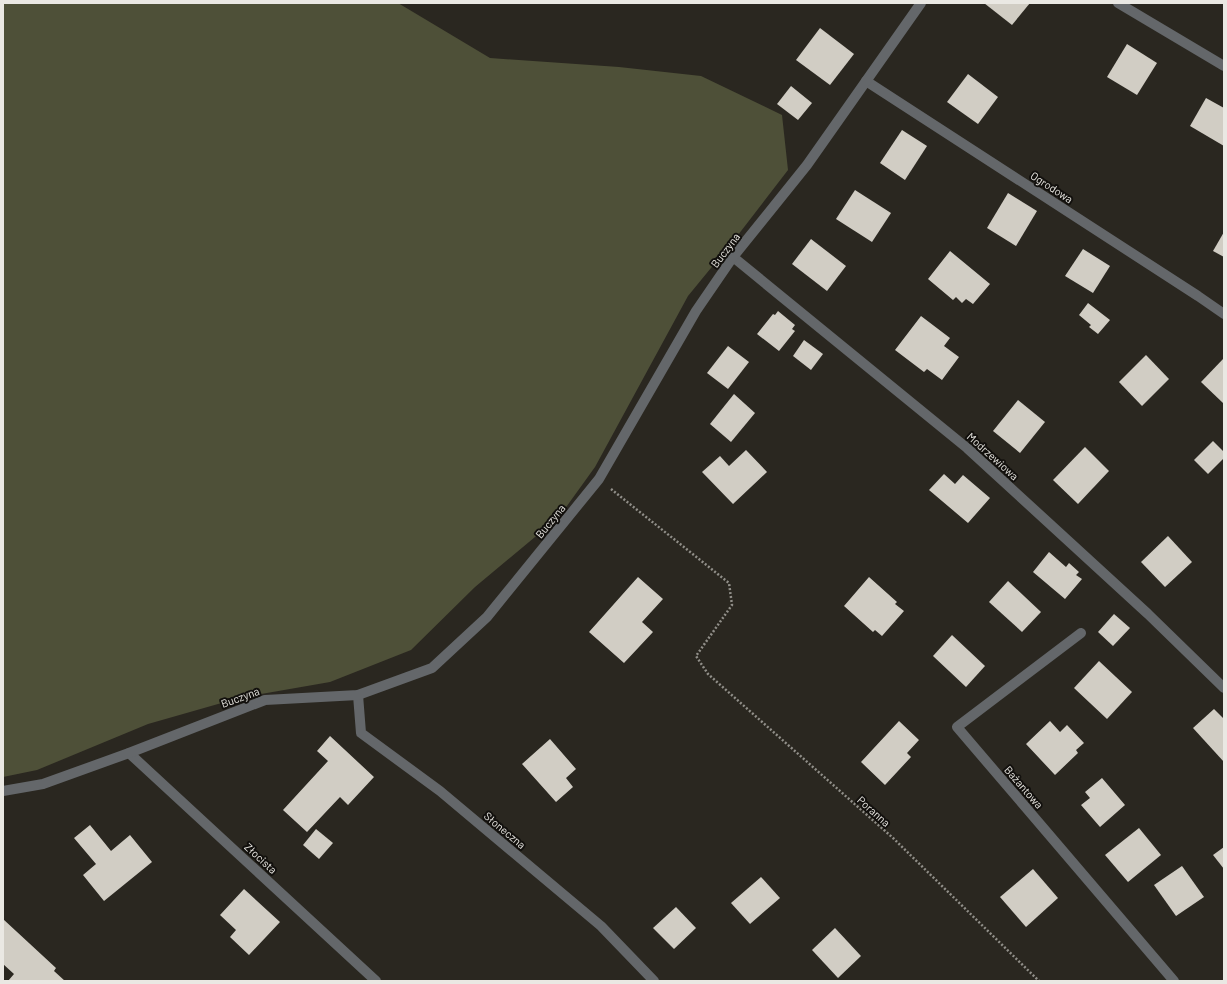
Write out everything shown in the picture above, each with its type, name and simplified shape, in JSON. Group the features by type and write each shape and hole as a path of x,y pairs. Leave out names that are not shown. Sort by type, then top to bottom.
{"street":[{"name":"Buczyna","path":"3,792 43,784 129,753 265,700 358,695 432,668 487,617 599,479 696,311 733,257 807,164 921,3"},
{"path":"1118,3 1224,66"},
{"name":"Ogrodowa","path":"866,82 1224,314"},
{"name":"Modrzewiowa","path":"733,257 967,448 1148,614 1224,688"},
{"name":"Bażantowa","path":"1081,633 956,727 1174,981"},
{"name":"Słoneczna","path":"358,695 361,733 440,791 601,926 654,981"},
{"name":"Złocista","path":"129,753 376,981"}],"path":[{"name":"Poranna","path":"599,479 729,583 732,605 696,656 708,674 893,838 1040,981"}],"green space":[{"path":"3,3 398,3 490,58 619,67 701,76 782,115 788,170 738,235 688,296 595,467 559,517 475,587 411,650 330,682 239,698 148,724 37,770 3,777"}],"building":[{"path":"984,3 1030,3 1012,25"},
{"path":"820,28 854,54 830,85 796,60"},
{"path":"1127,44 1157,63 1137,95 1107,77"},
{"path":"968,74 998,97 978,124 947,102"},
{"path":"791,86 812,103 798,120 777,104"},
{"path":"1206,98 1224,108 1224,146 1190,126"},
{"path":"902,130 927,146 905,180 880,163"},
{"path":"855,190 891,213 872,242 836,219"},
{"path":"1008,193 1037,211 1016,246 987,228"},
{"path":"1224,232 1224,257 1213,251"},
{"path":"811,239 846,266 827,291 792,264"},
{"path":"1083,249 1110,266 1093,293 1065,276"},
{"path":"950,251 990,284 973,304 966,299 962,303 956,297 953,300 928,279"},
{"path":"1088,303 1110,320 1098,334 1089,327 1091,325 1079,315"},
{"path":"778,311 795,325 792,329 795,331 779,351 757,334 773,314 775,315"},
{"path":"921,316 950,338 944,346 959,357 942,380 927,369 924,372 895,350"},
{"path":"804,340 823,354 811,370 793,356"},
{"path":"728,346 749,362 728,389 707,373"},
{"path":"1146,355 1169,379 1142,406 1119,382"},
{"path":"1224,358 1224,402 1223,403 1201,382"},
{"path":"734,394 755,413 731,442 710,424"},
{"path":"1018,400 1045,422 1020,453 993,431"},
{"path":"1213,441 1224,452 1224,458 1208,474 1194,460"},
{"path":"1085,447 1109,471 1078,504 1053,480"},
{"path":"746,450 767,472 733,504 702,472 720,456 729,466"},
{"path":"944,474 955,484 963,475 990,498 968,523 929,490"},
{"path":"1168,536 1192,562 1165,587 1141,562"},
{"path":"1049,552 1066,567 1069,563 1079,572 1076,575 1082,579 1065,599 1033,572"},
{"path":"638,577 663,599 642,622 653,632 624,663 589,632"},
{"path":"869,577 897,602 895,604 904,611 882,636 875,630 873,632 844,606"},
{"path":"1008,581 1041,612 1022,632 989,602"},
{"path":"1114,614 1130,628 1113,646 1098,632"},
{"path":"952,635 985,666 966,687 933,656"},
{"path":"1099,661 1132,692 1107,719 1074,688"},
{"path":"1214,709 1224,719 1224,762 1193,728"},
{"path":"899,721 919,740 907,753 911,757 885,785 861,762"},
{"path":"1050,721 1060,732 1067,725 1084,743 1076,750 1078,753 1055,775 1026,744"},
{"path":"330,736 374,777 348,805 340,797 307,832 283,810 328,761 317,751"},
{"path":"550,739 576,769 566,778 573,787 556,802 522,764"},
{"path":"1102,778 1125,805 1100,827 1081,805 1090,798 1085,792"},
{"path":"90,825 111,851 130,835 152,862 104,901 83,875 96,864 74,838"},
{"path":"1139,828 1161,855 1128,882 1105,855"},
{"path":"316,829 333,843 319,859 303,845"},
{"path":"1224,847 1224,869 1213,855"},
{"path":"1182,866 1204,897 1176,916 1154,885"},
{"path":"1033,869 1058,898 1026,927 1000,897"},
{"path":"761,877 780,898 750,924 731,903"},
{"path":"244,889 280,922 249,955 230,937 236,930 220,915"},
{"path":"676,907 696,928 674,949 653,928"},
{"path":"3,919 56,968 54,971 65,981 8,981 14,974 3,964"},
{"path":"835,928 861,956 838,978 812,950"}]}
